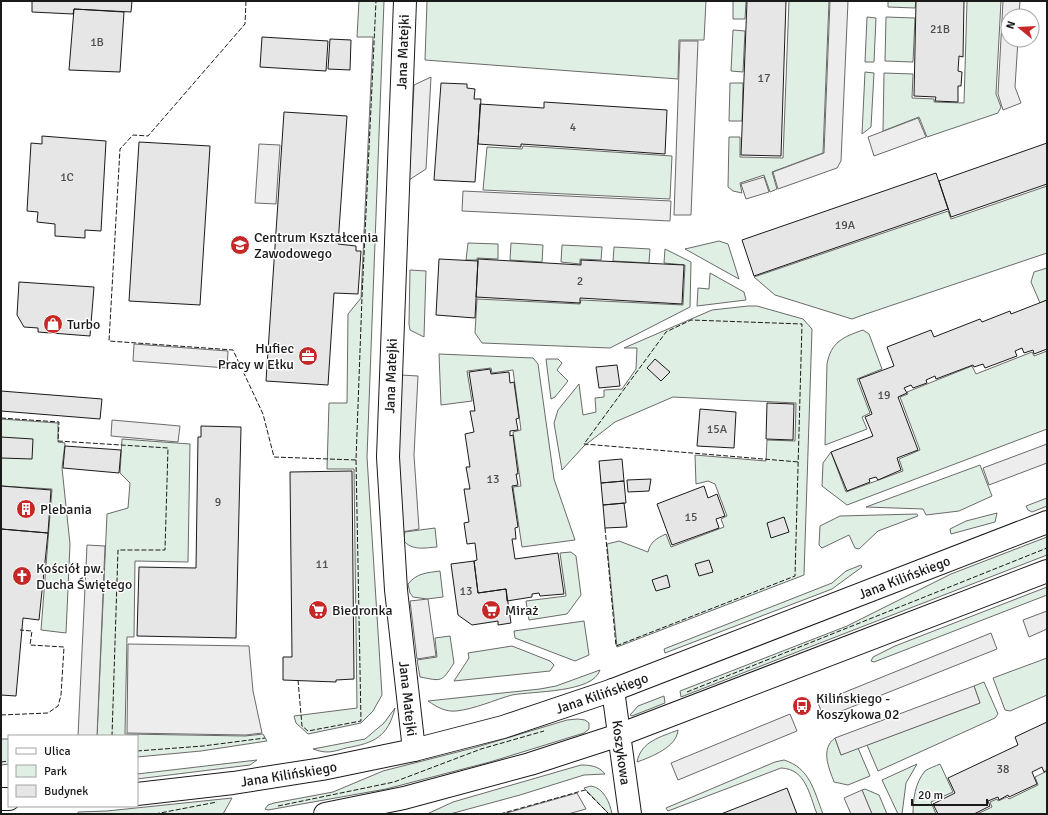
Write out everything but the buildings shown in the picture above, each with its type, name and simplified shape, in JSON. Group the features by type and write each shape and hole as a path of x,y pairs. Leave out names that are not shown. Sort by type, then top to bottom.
{"street":[{"name":"Jana Matejki","path":"405,1 388,457 396,590 414,750"},
{"name":"Jana Kilińskiego","path":"138,794 174,791 290,775 414,750 503,727 612,690 1047,522"},
{"path":"325,814 411,796 530,764 618,735 1047,571"},
{"name":"Koszykowa","path":"612,690 630,814"}],"green space":[{"path":"359,1 384,1 367,457 382,695 373,711 361,723 308,734 296,723 294,716 357,708 354,469 327,469 329,403 347,403 348,314 361,298 373,37 357,37"},
{"path":"427,1 706,1 704,40 679,40 678,79 425,60"},
{"path":"733,1 746,1 745,19 733,19"},
{"path":"789,1 829,1 823,153 772,172 777,189 770,192 764,175 740,183 742,193 733,191 728,187 729,137 740,137 740,157 783,158"},
{"path":"888,1 916,1 915,8 888,7"},
{"path":"967,1 1001,1 996,94 1001,107 998,113 927,137 919,117 883,131 884,73 913,74 912,98 934,99 934,102 964,103"},
{"path":"867,17 876,18 874,62 865,62"},
{"path":"886,17 915,18 913,62 885,61"},
{"path":"733,30 745,31 743,72 731,71"},
{"path":"865,72 874,73 871,127 862,134"},
{"path":"730,83 743,83 742,121 729,121"},
{"path":"523,146 672,156 670,199 483,190 487,147 522,149"},
{"path":"1047,186 1047,253 852,319 775,295 754,277 948,211 951,219"},
{"path":"719,241 728,244 739,279 685,249"},
{"path":"468,243 498,244 498,259 477,258 477,260 466,260"},
{"path":"511,243 543,245 542,262 510,260"},
{"path":"562,245 602,247 601,260 580,259 580,264 561,262"},
{"path":"614,247 650,249 649,263 613,261"},
{"path":"665,249 691,262 690,307 610,348 482,343 475,333 477,299 580,304 581,300 683,305 685,265 664,263"},
{"path":"1047,268 1047,300 1040,303 1031,282 1034,272"},
{"path":"410,270 426,271 424,337 410,330"},
{"path":"710,273 744,292 746,300 697,306 698,288 709,289"},
{"path":"757,306 803,319 812,329 804,575 617,647 607,544 619,541 648,552 654,541 666,534 671,547 724,527 721,519 727,516 715,484 708,481 696,484 695,455 766,461 767,440 795,441 796,403 673,397 615,422 584,446 562,470 554,423 558,410 579,384 583,415 596,412 595,398 604,397 604,390 622,389 636,369 637,348 624,348 712,310"},
{"path":"863,330 869,334 882,369 857,379 870,413 862,417 867,429 825,445 827,364 829,357 835,345 839,341"},
{"path":"1047,351 1047,429 847,505 822,486 823,463 831,452 846,492 903,471 899,459 920,450 900,397 908,394 907,392 972,366 976,374 1032,352 1034,356"},
{"path":"439,354 533,358 538,364 554,479 575,540 522,547 513,487 521,486 513,432 521,430 513,370 492,373 491,368 467,371 472,401 441,405"},
{"path":"546,359 558,359 562,363 557,370 568,381 555,397 551,399"},
{"path":"1,419 58,423 58,442 65,443 62,468 70,544 66,633 41,630 52,489 1,486"},
{"path":"122,439 190,444 188,562 135,561 134,637 127,637 125,734 245,736 263,734 267,741 201,751 138,757 138,735 97,735 107,514 128,508 130,483 120,473"},
{"path":"980,465 992,496 959,511 926,515 923,509 866,507"},
{"path":"1047,498 1047,506 1032,512 1028,510 1026,506"},
{"path":"997,513 995,522 951,534 950,529 966,521"},
{"path":"917,514 918,516 878,531 859,549 855,548 849,535 822,548 819,545 820,526 840,516"},
{"path":"435,528 437,547 414,547 410,546 403,540 405,532"},
{"path":"1047,537 1047,555 681,697 680,691 847,626 951,574"},
{"path":"571,552 576,556 581,595 567,614 529,620 526,601 566,596 560,553"},
{"path":"861,565 862,567 832,589 665,653 664,649 832,583 846,571"},
{"path":"440,571 443,597 427,599 413,597 410,593 408,584 411,580 422,574"},
{"path":"1047,587 1047,595 874,662 871,661 873,657 895,646"},
{"path":"584,621 589,655 575,661 515,638 514,631"},
{"path":"450,636 454,663 446,674 437,680 420,677 417,660 437,657 435,638"},
{"path":"512,646 550,661 554,665 550,671 454,681 469,658 468,653"},
{"path":"1047,658 1047,695 1010,711 1005,710 993,678"},
{"path":"600,670 595,678 575,687 561,690 512,695 463,710 445,710 428,701 540,689 556,686"},
{"path":"984,682 998,714 995,718 878,771 867,745 980,703 974,686"},
{"path":"664,696 665,703 632,716 630,715 638,706"},
{"path":"395,708 392,718 384,732 372,741 326,752 313,749 365,739 384,723"},
{"path":"567,720 585,720 589,723 589,729 584,733 490,762 386,789 268,810 265,809 268,805 274,803 333,792 383,771 477,747"},
{"path":"678,730 677,736 668,746 656,754 637,762 639,755 647,744"},
{"path":"835,738 841,755 858,748 870,776 848,785 834,782 828,765 827,753 830,742"},
{"path":"1,739 8,739 8,764 1,765"},
{"path":"257,760 250,765 138,779 138,774"},
{"path":"784,760 800,769 810,781 823,814 817,814 809,791 801,778 789,769 781,768 668,811 666,808 775,762"},
{"path":"917,764 906,783 902,814 898,814 882,780"},
{"path":"940,764 953,792 931,802 936,814 913,814 914,797 919,781 925,771"},
{"path":"581,765 594,766 605,774 584,775 520,795 450,814 427,814 453,802"},
{"path":"1047,771 1047,814 977,814 992,807 990,802 997,799 998,801 1007,797 1009,799 1038,785 1035,777"},
{"path":"591,786 596,787 606,797 612,814 609,814 584,788"},
{"path":"865,789 879,795 887,814 872,814 862,790"},
{"path":"232,798 223,814 78,814 78,812 107,811"}],"shaded area":[{"path":"830,1 848,1 841,161 837,168 778,189 773,172 824,153"},
{"path":"1003,1 1020,1 1020,8 1003,8"},
{"path":"680,41 698,41 691,215 674,215"},
{"path":"1000,48 1017,48 1015,87 1021,103 1003,110 998,94"},
{"path":"431,77 426,169 409,180 414,85"},
{"path":"918,118 926,137 874,156 868,137"},
{"path":"259,144 280,145 276,204 255,203"},
{"path":"764,177 769,192 746,199 741,184"},
{"path":"463,191 671,201 670,221 462,211"},
{"path":"134,344 228,351 227,368 133,361"},
{"path":"401,375 418,376 414,455 419,529 402,532 399,455"},
{"path":"112,420 180,426 178,442 111,436"},
{"path":"1047,444 1047,463 989,485 983,468"},
{"path":"87,545 105,546 97,735 78,735"},
{"path":"428,599 436,656 417,659 410,601"},
{"path":"1047,611 1047,629 1029,637 1023,620"},
{"path":"991,633 997,649 824,718 818,703"},
{"path":"128,644 249,646 253,691 262,733 246,735 127,733"},
{"path":"974,686 980,703 841,755 835,738"},
{"path":"790,714 797,731 678,780 671,763"},
{"path":"862,790 872,814 851,814 844,798"},
{"path":"577,793 586,809 568,814 503,814"}],"fence":[{"path":"246,1 245,24 148,136 133,135 120,149 109,341 233,350 263,414 274,457 356,460"},
{"path":"298,680 302,726 308,731 361,721 356,460 376,1"},
{"path":"605,528 616,646 795,576 802,324 691,320 666,332 584,444 799,462"},
{"path":"1,418 59,422 58,441 168,448 165,550 118,550 112,735"},
{"path":"687,692 1047,548"},
{"path":"1,715 48,713 58,706 61,695 64,647 30,645 32,631 20,630"},
{"path":"278,806 394,782 481,749 544,731"},
{"path":"138,751 203,746 265,738"},
{"path":"1,762 8,761"},
{"path":"500,814 585,790 609,814"},
{"path":"155,814 217,802"},
{"path":"52,814 59,814"}],"place":[{"name":"Centrum Kształcenia Zawodowego","path":"240,245"},
{"name":"Turbo","path":"53,324"},
{"name":"Hufiec Pracy w Ełku","path":"308,356"},
{"name":"Plebania","path":"26,509"},
{"name":"Kościół pw. Ducha Świętego","path":"22,576"},
{"name":"Biedronka","path":"318,610"},
{"name":"Miraż","path":"491,610"},
{"name":"Kilińskiego - Koszykowa 02","path":"802,706"}]}
